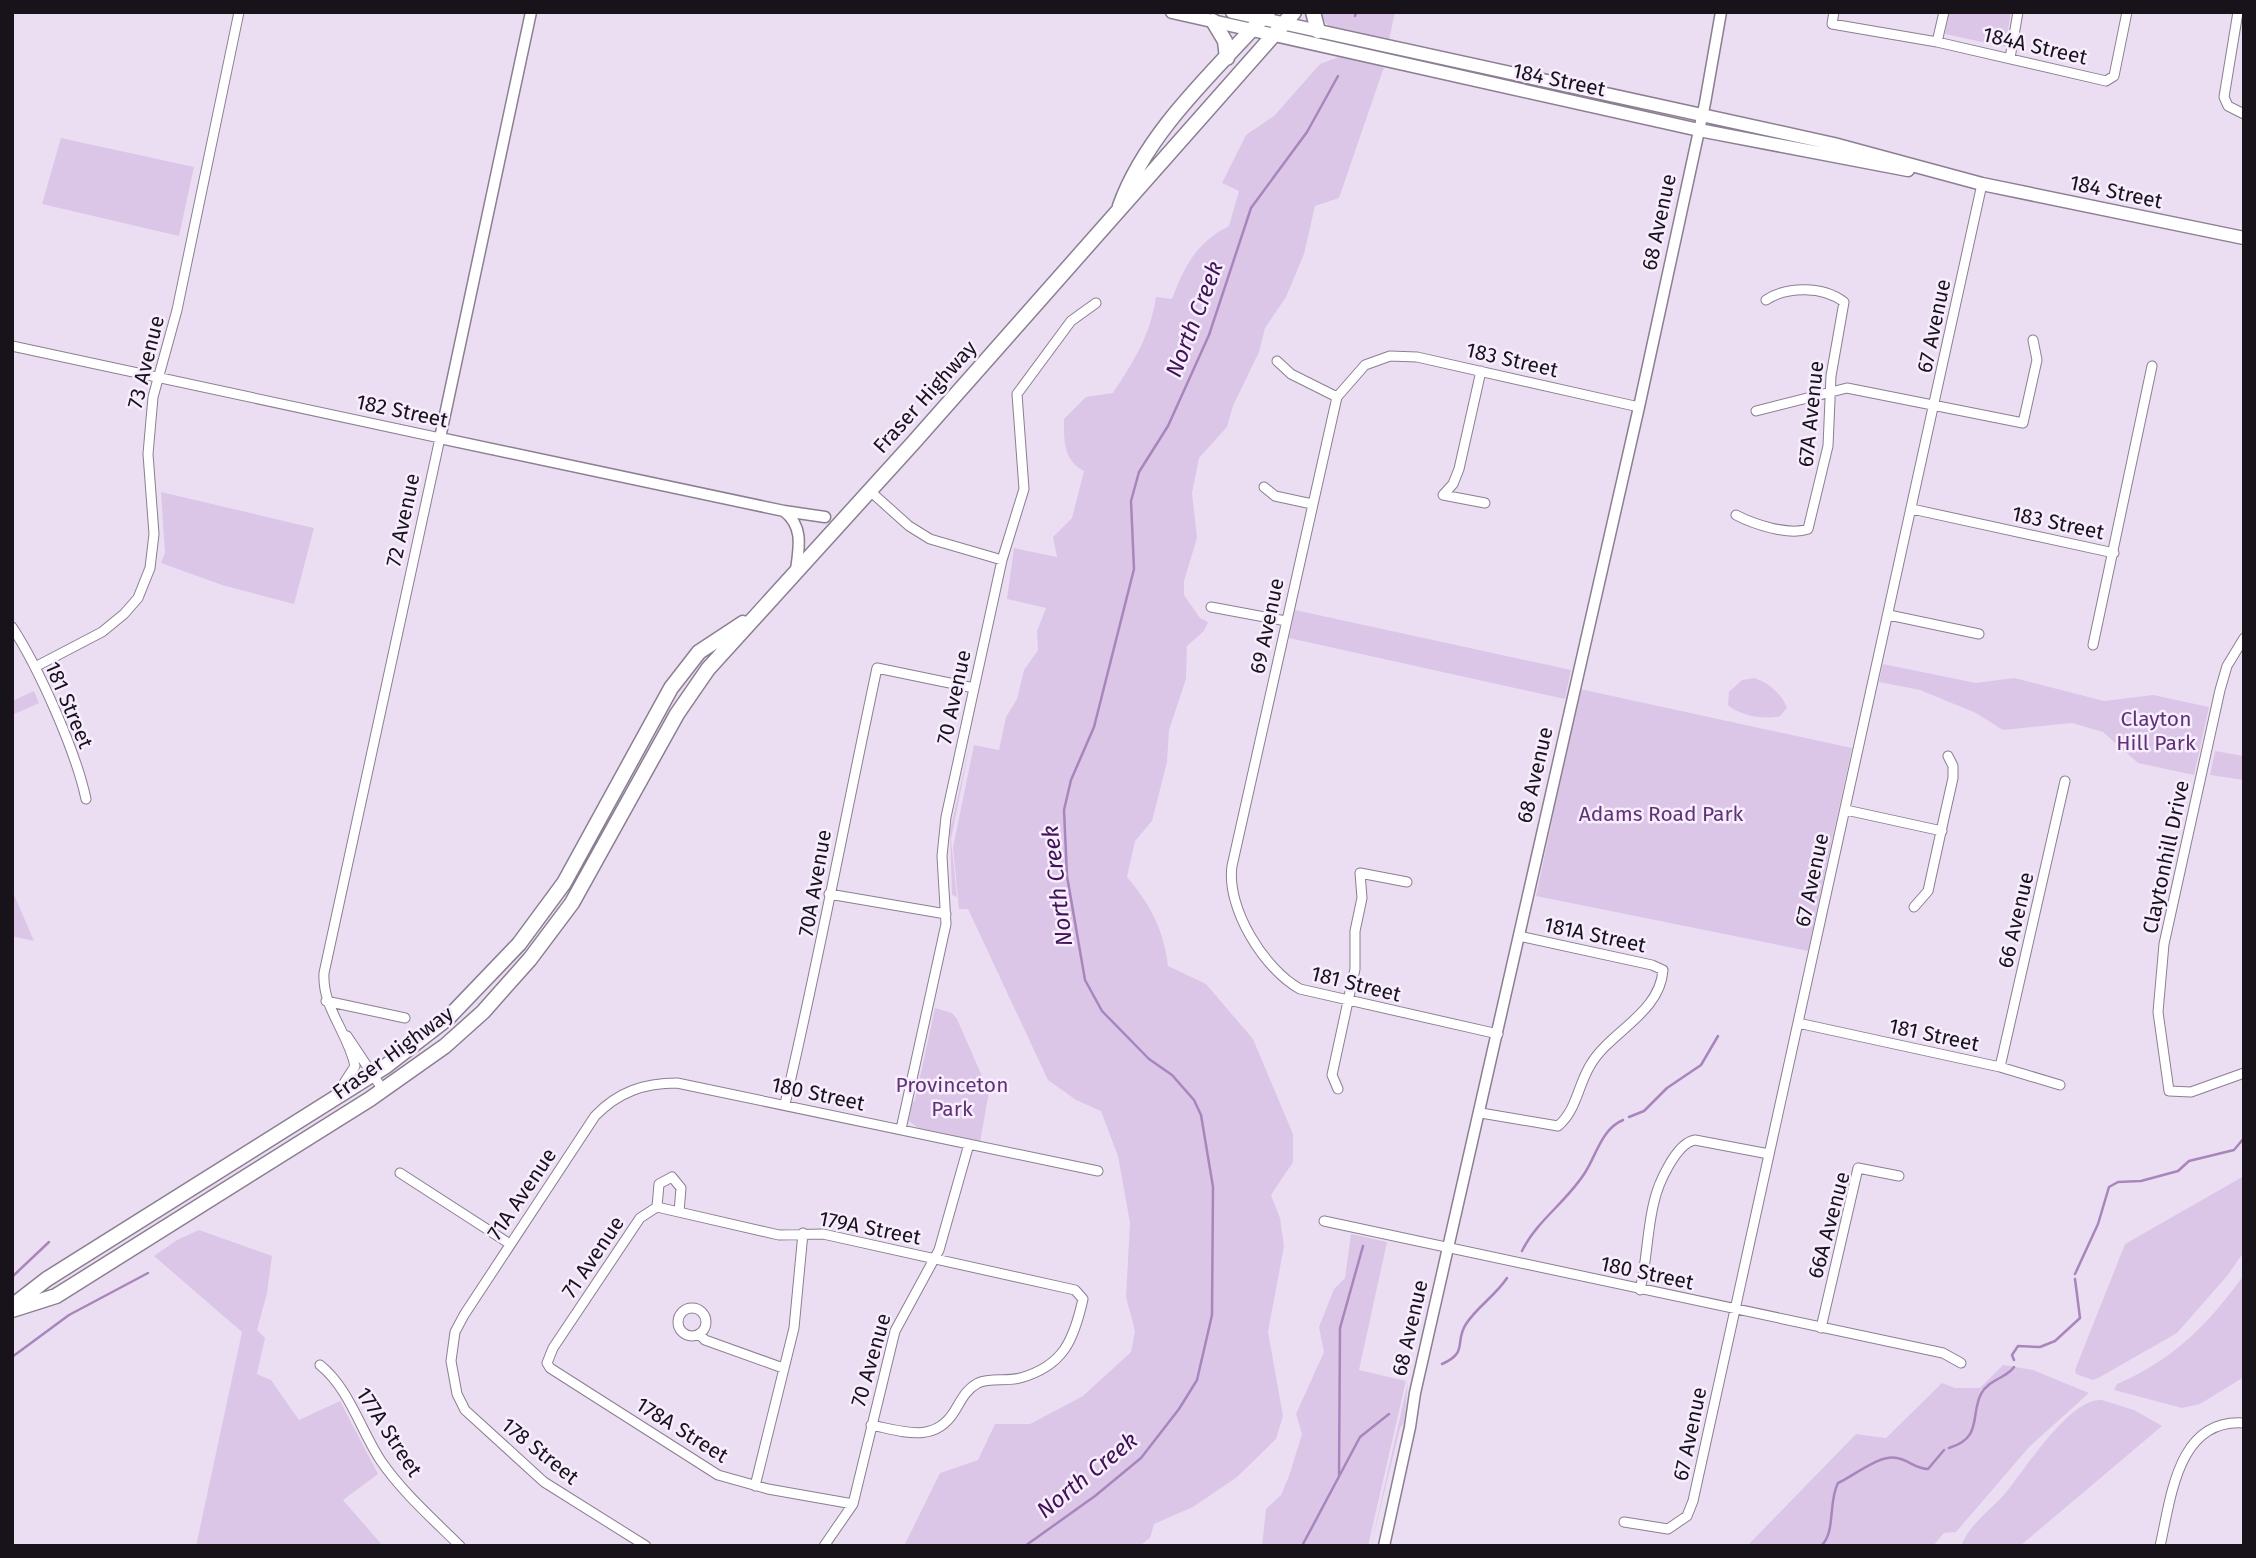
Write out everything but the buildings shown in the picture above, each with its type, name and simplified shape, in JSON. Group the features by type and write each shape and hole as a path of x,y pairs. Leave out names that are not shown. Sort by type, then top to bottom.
{"main road":[{"name":"184 Street","path":"1172,12 1213,21 1261,20"},
{"name":"184 Street","path":"1232,12 1841,146 1982,184 2244,238"},
{"path":"1313,12 1318,31"},
{"name":"Fraser Highway","path":"1118,211 1139,164 1166,127 1261,20"},
{"path":"1213,21 1225,41 1227,58"},
{"name":"184 Street","path":"1284,24 1509,89 1832,157 1940,174"},
{"name":"Fraser Highway","path":"12,1308 55,1296 383,1090 445,1046 483,1012 543,943 584,885 690,693 761,609 870,491 1284,24"},
{"path":"1509,89 1530,78"},
{"name":"Fraser Highway","path":"12,1308 47,1279 373,1073 436,1028 476,992 520,944 564,883 671,688 699,652 761,609"}],"street":[{"name":"73 Avenue","path":"35,667 102,632 132,607 143,587 154,554 148,443 153,397 177,310 239,12"},
{"name":"72 Avenue","path":"383,1090 326,1001 324,973 531,12"},
{"name":"68 Avenue","path":"1384,1546 1448,1248 1481,1113 1639,407 1699,130 1721,12"},
{"name":"184A Street","path":"1834,12 1832,24 2010,58 2106,81 2114,76 2117,67 2127,12"},
{"path":"1937,43 1944,12"},
{"path":"2010,58 2018,12"},
{"path":"2238,12 2224,97 2240,113"},
{"name":"67 Avenue","path":"1624,1522 1668,1529 1687,1516 1846,810 1982,184"},
{"name":"67A Avenue","path":"1736,515 1755,523 1798,531 1811,524 1828,446 1832,366 1845,307 1841,299 1808,290 1787,291 1766,300"},
{"name":"70 Avenue","path":"901,1129 946,914 942,837 1002,560 1024,489 1017,394 1071,321 1096,303"},
{"path":"1756,411 1831,390 1852,388 2023,423 2037,360 2033,340"},
{"name":"182 Street","path":"12,345 784,511 825,517"},
{"name":"183 Street","path":"1377,360 1404,355 1639,407"},
{"name":"69 Avenue","path":"1239,916 1231,888 1232,866 1337,397 1356,373 1377,360"},
{"path":"1277,361 1291,374 1337,397"},
{"path":"2093,645 2152,366"},
{"path":"1481,370 1459,469 1453,484 1443,495 1485,503"},
{"path":"1264,487 1275,496 1312,504"},
{"path":"870,491 909,526 930,538 1002,560"},
{"name":"183 Street","path":"1912,509 2114,553"},
{"path":"784,511 797,526 800,544 796,570"},
{"path":"1211,607 1286,621"},
{"path":"1889,615 1979,634"},
{"name":"181 Street","path":"12,628 35,667 82,778 86,799"},
{"name":"Claytonhill Drive","path":"2244,638 2227,666 2220,690 2164,944 2158,1012 2169,1091 2191,1092 2244,1073"},
{"name":"70A Avenue","path":"785,1104 819,958 829,894 877,668 974,688"},
{"path":"1913,907 1928,891 1942,831 1953,778 1953,766 1948,756"},
{"name":"66 Avenue","path":"2000,1067 2065,781"},
{"path":"1846,810 1942,831"},
{"path":"1338,1088 1332,1075 1355,969 1355,931 1363,898 1360,873 1407,882"},
{"path":"829,894 946,914"},
{"name":"181 Street","path":"1239,916 1288,982 1310,993 1498,1034"},
{"name":"181A Street","path":"1481,1113 1558,1126 1567,1119 1591,1063 1647,1006 1662,985 1663,970 1652,965 1519,936"},
{"path":"326,1001 405,1018"},
{"name":"181 Street","path":"1798,1023 2000,1067 2060,1085"},
{"name":"72 Avenue","path":"336,1096 355,1066 344,1032"},
{"name":"71A Avenue","path":"457,1394 451,1361 456,1332 510,1244 595,1116 608,1102 651,1084 677,1083 695,1087"},
{"name":"180 Street","path":"695,1087 1098,1171"},
{"path":"1640,1290 1649,1248 1654,1202 1680,1149 1688,1142 1769,1154"},
{"name":"70 Avenue","path":"824,1546 853,1504 895,1331 915,1289 934,1258 969,1144"},
{"name":"66A Avenue","path":"1821,1328 1858,1168 1899,1176"},
{"path":"400,1173 510,1244"},
{"name":"71 Avenue","path":"547,1363 552,1348 640,1218 657,1207 659,1184 672,1177 680,1184 679,1212"},
{"name":"179A Street","path":"657,1207 779,1235 823,1234 1075,1290 1083,1299 1073,1340 1060,1356 1046,1366 1020,1379 981,1381 971,1387 952,1415 935,1431 920,1434 871,1425"},
{"name":"180 Street","path":"1324,1221 1943,1353 1961,1363"},
{"path":"755,1486 794,1328 803,1233"},
{"path":"699,1334 705,1340 783,1368"},
{"name":"178A Street","path":"547,1363 555,1372 718,1475 755,1486 853,1504"},
{"name":"177A Street","path":"320,1365 335,1379 366,1437 398,1483 460,1546"},
{"name":"178 Street","path":"457,1394 477,1422 536,1475 646,1546"},
{"path":"2160,1546 2182,1457 2206,1433 2244,1423"}],"green space":[{"path":"1318,12 1395,12 1389,40 1329,27"},
{"path":"1949,12 2011,12 2005,47 1945,34"},
{"path":"1339,57 1384,67 1339,198 1315,206 1304,254 1286,297 1265,328 1259,352 1233,406 1227,427 1199,458 1192,493 1197,538 1184,581 1184,595 1200,618 1208,622 1204,631 1187,646 1186,679 1169,730 1167,762 1152,821 1135,841 1127,877 1155,918 1168,966 1206,984 1253,1039 1293,1134 1293,1162 1271,1195 1280,1218 1284,1246 1268,1332 1283,1416 1276,1439 1237,1477 1193,1507 1154,1524 1150,1538 1139,1546 904,1546 940,1473 978,1460 995,1424 1030,1424 1083,1396 1131,1352 1135,1331 1126,1297 1130,1223 1118,1156 1101,1111 1076,1100 1048,1080 968,909 959,909 953,847 974,745 999,750 1006,717 1017,699 1024,670 1038,650 1037,631 1046,608 1007,599 1014,548 1057,557 1053,537 1072,518 1084,471 1068,455 1064,419 1086,397 1113,393 1140,348 1150,324 1156,297 1172,299 1193,256 1208,240 1229,226 1239,191 1222,183 1246,135 1274,116 1320,64"},
{"path":"61,138 194,167 179,236 42,204"},
{"path":"161,492 314,528 294,604 222,585 161,563 165,553"},
{"path":"1295,610 1571,670 1565,699 1289,638"},
{"name":"Clayton Hill Park","path":"1883,664 1976,683 2014,678 2104,701 2153,695 2209,707 2194,775 2138,763 2103,732 2072,723 2003,730 1976,713 1920,690 1879,682"},
{"path":"1754,678 1769,686 1782,698 1787,708 1780,716 1753,716 1728,705 1729,692 1742,680"},
{"name":"Adams Road Park","path":"1580,689 1852,748 1808,951 1536,896"},
{"path":"34,691 39,703 12,715 12,701"},
{"path":"970,744 951,839 957,897 952,895 950,831"},
{"name":"Clayton Hill Park","path":"2215,751 2244,756 2244,780 2210,775"},
{"path":"12,890 34,941 12,936"},
{"name":"Provinceton Park","path":"935,1008 952,1013 957,1019 989,1092 980,1142 919,1129 909,1121 910,1104 915,1100"},
{"path":"2244,1176 2244,1252 2227,1276 2177,1333 2093,1380 2076,1374 2075,1370 2125,1244"},
{"path":"199,1230 272,1256 267,1293 257,1330 265,1338 257,1374 271,1380 299,1420 340,1401 378,1474 343,1500 383,1546 196,1546 242,1332 154,1256 177,1240"},
{"path":"1351,1234 1387,1242 1359,1370 1406,1381 1368,1546 1262,1546 1266,1509 1281,1495 1302,1434 1296,1414 1324,1352 1319,1327 1334,1289 1345,1278"},
{"path":"2244,1275 2244,1377 2200,1404 2182,1408 2114,1390 2117,1384 2156,1363 2189,1338"},
{"path":"2003,1365 2033,1370 2089,1393 2030,1446 1956,1532 1944,1533 1933,1546 1747,1546 1856,1434 1886,1438 1942,1383 1955,1388 1980,1388"},
{"path":"1408,1382 1404,1423 1400,1428 1371,1546"},
{"path":"2102,1400 2134,1410 2162,1426 2020,1546 1961,1546 1974,1525 2003,1496 2061,1423 2089,1402"}],"waterway":[{"name":"North Creek","path":"1355,16 1356,12"},
{"name":"North Creek","path":"1025,1546 1095,1496 1141,1458 1179,1409 1197,1380 1212,1315 1213,1187 1201,1115 1194,1100 1172,1075 1149,1059 1102,1011 1085,980 1067,876 1064,810 1071,780 1094,727 1134,569 1131,501 1139,472 1168,426 1209,335 1251,208 1307,132 1338,76"},
{"path":"1629,1117 1644,1111 1667,1088 1701,1065 1718,1036"},
{"path":"1522,1251 1536,1230 1579,1182 1605,1135 1623,1120"},
{"path":"2075,1274 2098,1224 2109,1187 2118,1182 2141,1181 2178,1171 2189,1161 2234,1150 2244,1138"},
{"path":"12,1277 49,1242"},
{"path":"1339,1475 1340,1328 1363,1246"},
{"path":"12,1357 69,1315 148,1273"},
{"path":"1442,1364 1458,1351 1466,1324 1507,1278"},
{"path":"2014,1360 2012,1355 2018,1346 2040,1347 2055,1341 2080,1318 2075,1279"},
{"path":"1949,1448 1960,1444 1971,1432 1984,1389 2014,1367"},
{"path":"1302,1546 1360,1437 1389,1414"},
{"path":"1821,1546 1829,1533 1838,1483 1882,1459 1901,1459 1919,1468 1928,1469 1944,1450"}]}
